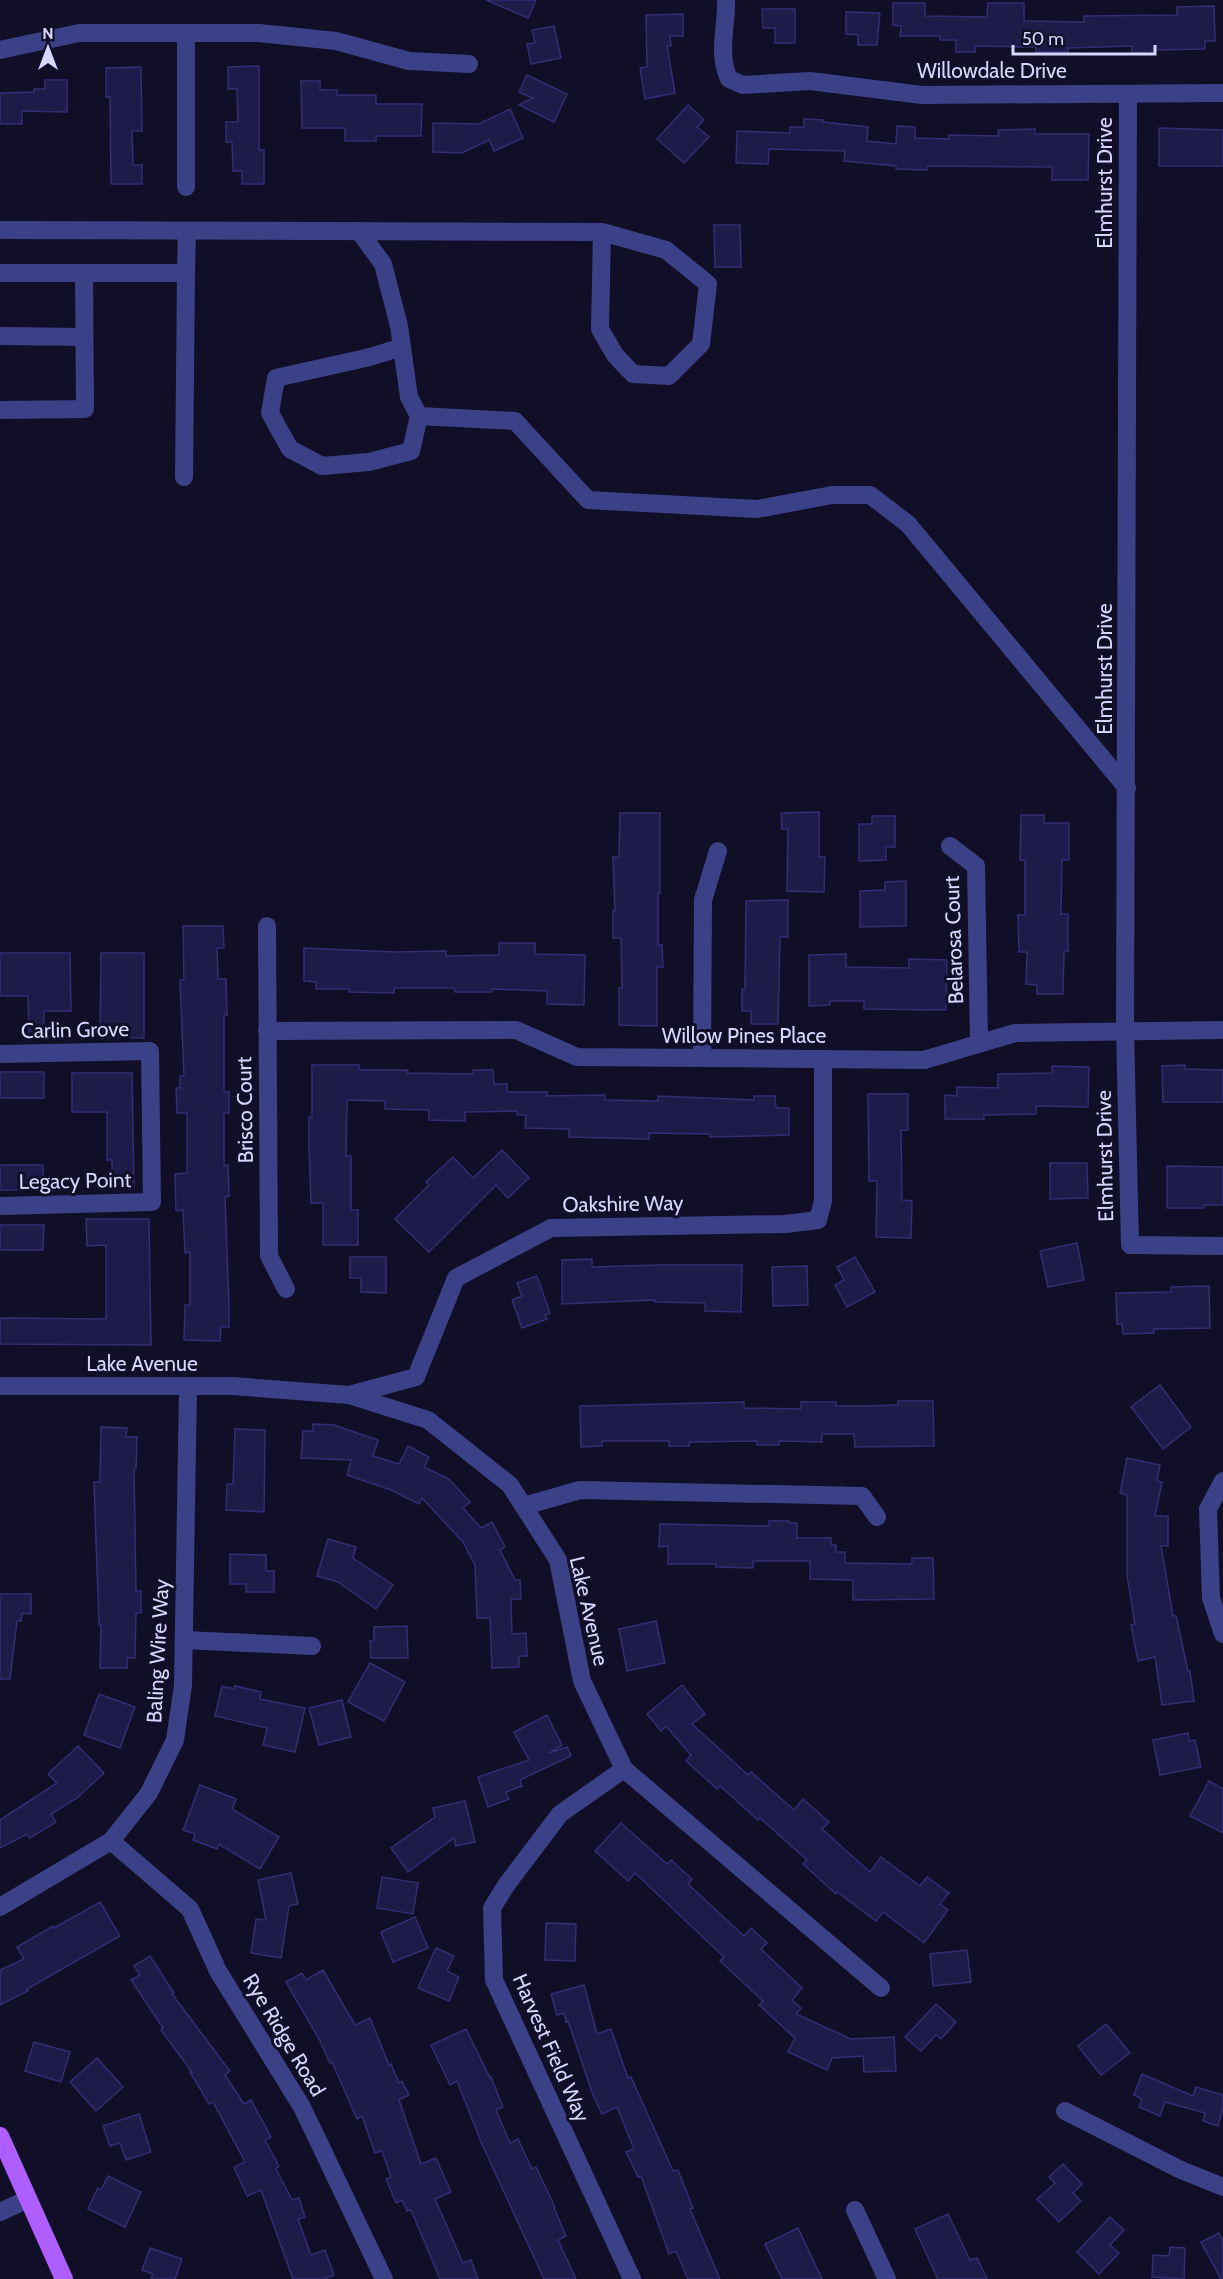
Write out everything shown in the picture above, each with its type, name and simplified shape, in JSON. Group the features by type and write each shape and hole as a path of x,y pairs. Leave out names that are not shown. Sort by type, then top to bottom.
{"main road":[{"path":"0,2136 64,2279"}],"street":[{"name":"Willowdale Drive","path":"726,0 723,67 729,79 743,85 810,81 922,95 1223,93"},
{"path":"0,51 79,33 259,33 336,41 409,61 469,64"},
{"path":"186,34 186,187"},
{"name":"Elmhurst Drive","path":"1128,94 1125,1030 1130,1245 1223,1246"},
{"path":"0,230 602,232 666,250 708,284 701,344 669,376 633,374 615,355 600,329 602,232"},
{"path":"184,477 187,231"},
{"path":"359,231 383,264 399,326 402,347 409,397 419,416 411,451 369,462 322,466 290,449 270,413 276,378 370,357 402,347"},
{"path":"0,273 186,273"},
{"path":"0,410 85,409 84,273"},
{"path":"0,336 84,337"},
{"path":"419,416 515,421 588,500 757,509 832,495 870,495 908,525 1127,788"},
{"name":"Belarosa Court","path":"951,846 976,866 979,1044"},
{"path":"702,1058 703,900 718,851"},
{"name":"Brisco Court","path":"267,926 269,1256 286,1288"},
{"name":"Willow Pines Place","path":"267,1030 516,1030 577,1057 924,1060 1016,1033 1223,1030"},
{"name":"Carlin Grove","path":"0,1054 150,1051 152,1202"},
{"name":"Oakshire Way","path":"350,1395 416,1377 456,1278 551,1228 785,1224 818,1220 823,1201 824,1059"},
{"name":"Legacy Point","path":"0,1206 152,1202"},
{"name":"Lake Avenue","path":"0,1386 232,1386 350,1395 428,1420 510,1485 558,1560 582,1681 624,1769 881,1988"},
{"name":"Baling Wire Way","path":"0,1907 111,1841 149,1793 175,1740 183,1685 188,1387"},
{"path":"1223,1481 1208,1509 1211,1598 1223,1634"},
{"path":"524,1506 580,1490 862,1496 877,1517"},
{"path":"184,1640 312,1646"},
{"name":"Harvest Field Way","path":"624,1769 560,1814 507,1884 492,1908 494,1980 632,2279"},
{"name":"Rye Ridge Road","path":"111,1841 190,1909 218,1971 302,2107 384,2279"},
{"path":"1065,2111 1181,2170 1223,2187"},
{"path":"0,2212 28,2199"},
{"path":"855,2210 886,2279"}],"building":[{"path":"486,0 536,0 528,18"},
{"path":"893,3 925,3 925,16 987,17 988,3 1024,3 1024,21 1084,22 1084,16 1177,15 1177,7 1214,6 1215,41 1205,41 1205,49 1152,50 1152,54 1132,53 1132,46 1068,48 1068,52 1036,52 1036,47 975,46 975,52 956,52 956,40 940,40 940,36 900,36 901,26 893,25"},
{"path":"762,9 795,9 795,43 775,43 775,28 763,28"},
{"path":"846,12 880,13 877,45 858,45 858,35 846,34"},
{"path":"683,14 683,36 670,36 671,46 667,46 675,93 645,99 640,68 647,67 646,15"},
{"path":"554,26 561,58 531,64 527,44 535,43 532,30"},
{"path":"259,66 259,150 264,150 264,184 242,184 242,171 233,171 232,142 226,142 226,122 238,122 237,89 228,89 228,67"},
{"path":"141,67 142,131 132,131 133,165 142,165 142,184 111,184 110,97 106,97 106,68"},
{"path":"527,75 567,94 554,122 519,105 533,98 519,92"},
{"path":"45,80 67,80 67,112 22,111 22,124 0,124 0,93 34,92 34,89 45,89"},
{"path":"301,81 320,81 320,90 337,90 337,95 376,95 376,104 422,104 421,136 376,136 376,141 345,141 345,128 302,128"},
{"path":"688,105 704,120 697,127 709,137 684,163 657,139"},
{"path":"510,109 523,138 494,151 489,140 462,153 433,152 433,123 479,124"},
{"path":"804,119 868,127 867,141 896,144 897,126 915,127 915,138 949,139 949,135 999,136 998,130 1035,129 1035,134 1089,134 1088,180 1052,180 1052,167 928,166 927,170 896,169 896,166 844,161 845,151 769,149 768,164 736,163 737,131 790,133 790,127 804,127"},
{"path":"1159,128 1223,130 1223,166 1159,166"},
{"path":"714,225 740,225 741,267 715,267"},
{"path":"819,812 819,857 825,857 824,892 787,891 788,829 782,829 781,813"},
{"path":"620,813 660,813 658,945 662,945 663,967 657,967 657,1026 619,1025 619,988 622,988 621,938 613,938 613,911 615,911 613,857 619,857"},
{"path":"1021,815 1044,815 1044,823 1069,823 1069,860 1062,860 1061,914 1068,914 1068,951 1064,952 1063,994 1037,994 1037,985 1026,984 1027,952 1019,952 1018,915 1025,915 1025,860 1020,860"},
{"path":"872,816 895,816 895,847 886,847 886,860 859,861 859,824 872,824"},
{"path":"906,881 906,926 860,927 860,891 885,890 885,882"},
{"path":"788,900 788,937 780,937 778,1024 751,1024 751,1011 742,1011 742,989 745,989 746,901"},
{"path":"183,926 223,926 224,948 217,948 218,979 226,979 224,1092 229,1092 229,1113 224,1113 224,1165 228,1165 229,1196 225,1197 229,1327 221,1327 220,1341 184,1340 185,1305 190,1305 190,1252 185,1253 183,1210 176,1211 175,1174 187,1173 187,1113 177,1113 176,1088 180,1088 180,1076 184,1076 180,980 184,980"},
{"path":"499,943 535,943 535,954 585,955 584,1005 547,1004 547,991 492,989 492,992 455,992 454,988 394,988 394,993 349,992 349,989 316,989 316,982 304,981 304,948 395,952 446,951 446,956 499,955"},
{"path":"0,953 70,953 71,1011 44,1011 44,1038 29,1038 28,996 0,996"},
{"path":"101,953 144,953 144,1038 100,1037"},
{"path":"846,954 846,967 909,968 909,959 947,960 946,1010 864,1009 864,1001 830,1001 830,1005 809,1006 809,955"},
{"path":"312,1065 359,1065 359,1070 408,1070 407,1073 473,1074 473,1070 493,1070 494,1084 507,1084 507,1092 547,1092 547,1096 605,1095 605,1100 658,1101 658,1096 754,1100 754,1096 775,1096 776,1108 789,1108 789,1135 710,1137 710,1134 649,1133 649,1139 569,1137 569,1129 525,1128 526,1115 517,1115 517,1111 465,1112 465,1121 429,1120 429,1110 385,1109 385,1101 347,1100 346,1156 351,1156 351,1210 358,1210 358,1245 323,1245 323,1203 311,1203 309,1117 312,1117"},
{"path":"1185,1065 1185,1069 1223,1070 1223,1102 1163,1102 1162,1066"},
{"path":"1052,1066 1089,1067 1088,1107 1036,1106 1036,1114 984,1115 984,1119 945,1119 945,1095 957,1096 957,1087 998,1088 998,1074 1052,1073"},
{"path":"0,1072 44,1072 44,1098 0,1098"},
{"path":"72,1073 132,1073 134,1188 112,1188 112,1160 107,1160 107,1112 72,1112"},
{"path":"868,1094 908,1094 908,1130 901,1130 902,1200 912,1201 911,1238 876,1237 877,1181 869,1181"},
{"path":"502,1150 529,1178 508,1198 496,1185 429,1252 395,1219 429,1185 426,1182 453,1157 473,1178"},
{"path":"1050,1163 1087,1163 1088,1198 1050,1199"},
{"path":"0,1165 43,1165 43,1190 0,1190"},
{"path":"1167,1166 1223,1167 1223,1205 1204,1205 1204,1208 1167,1208"},
{"path":"86,1219 149,1219 151,1345 0,1344 0,1318 106,1319 106,1245 87,1246"},
{"path":"0,1225 44,1225 43,1250 0,1250"},
{"path":"1077,1243 1084,1280 1048,1287 1040,1251"},
{"path":"350,1257 386,1257 386,1293 361,1292 361,1278 350,1278"},
{"path":"855,1257 875,1292 847,1307 835,1285 844,1280 837,1267"},
{"path":"592,1259 592,1267 742,1265 741,1312 705,1311 705,1303 655,1302 655,1300 562,1304 562,1260"},
{"path":"807,1266 808,1305 773,1306 772,1267"},
{"path":"537,1276 550,1313 545,1315 547,1319 522,1328 512,1300 522,1296 517,1283"},
{"path":"1209,1286 1210,1328 1154,1329 1154,1333 1123,1334 1122,1324 1117,1324 1116,1293 1171,1292 1171,1287"},
{"path":"1160,1385 1191,1427 1163,1449 1131,1407"},
{"path":"898,1401 933,1401 934,1446 855,1447 854,1434 822,1434 822,1442 779,1441 779,1445 757,1445 757,1441 690,1442 689,1446 669,1446 669,1441 602,1441 602,1446 581,1447 580,1406 744,1402 744,1408 801,1409 801,1402 836,1402 836,1406 865,1406 898,1405"},
{"path":"313,1424 334,1425 378,1440 373,1456 399,1464 408,1446 429,1457 424,1467 449,1479 470,1502 463,1508 481,1528 492,1522 505,1547 500,1550 515,1580 520,1580 521,1599 511,1599 512,1634 526,1633 527,1656 519,1656 519,1667 492,1668 490,1618 477,1618 475,1565 463,1542 422,1498 419,1504 391,1490 347,1475 351,1460 301,1458 303,1431 313,1431"},
{"path":"101,1427 127,1428 126,1437 137,1437 136,1469 134,1469 136,1591 141,1591 141,1613 136,1613 135,1658 127,1658 127,1668 100,1668 101,1625 99,1625 94,1482 100,1482"},
{"path":"235,1429 265,1430 264,1512 226,1510 227,1484 233,1484"},
{"path":"1127,1458 1160,1465 1157,1481 1162,1482 1155,1516 1168,1516 1168,1546 1161,1546 1173,1616 1176,1616 1188,1671 1190,1671 1194,1701 1162,1705 1155,1657 1138,1661 1131,1625 1135,1624 1127,1575 1127,1495 1120,1493"},
{"path":"769,1521 797,1523 797,1538 831,1538 831,1545 836,1545 836,1552 845,1552 845,1563 912,1564 912,1558 933,1558 934,1599 853,1600 853,1580 810,1579 810,1561 753,1561 753,1568 716,1567 716,1564 668,1564 668,1546 659,1547 660,1524 769,1526"},
{"path":"328,1539 356,1547 353,1558 393,1585 376,1609 338,1582 317,1576"},
{"path":"230,1554 266,1555 266,1571 274,1571 274,1592 246,1592 246,1584 230,1584"},
{"path":"0,1594 31,1594 31,1614 22,1613 21,1621 17,1621 10,1679 0,1679"},
{"path":"656,1621 665,1663 627,1671 619,1629"},
{"path":"407,1626 408,1658 371,1658 370,1641 374,1641 374,1627"},
{"path":"370,1663 405,1682 384,1721 348,1702"},
{"path":"682,1685 705,1714 692,1724 748,1775 751,1772 794,1810 803,1799 829,1822 822,1829 870,1872 881,1857 920,1886 927,1877 949,1893 940,1904 948,1910 924,1943 883,1912 876,1921 837,1892 836,1894 803,1864 807,1860 760,1818 758,1820 720,1786 717,1789 686,1761 691,1755 666,1726 661,1731 647,1714"},
{"path":"222,1686 234,1689 235,1686 261,1692 260,1699 305,1708 295,1752 263,1745 267,1728 215,1716"},
{"path":"99,1694 135,1707 120,1748 84,1735"},
{"path":"342,1700 351,1737 319,1745 309,1708"},
{"path":"547,1715 562,1745 549,1753 567,1747 571,1756 520,1780 522,1786 506,1792 509,1799 488,1807 478,1777 529,1760 514,1732"},
{"path":"1188,1733 1189,1741 1195,1740 1201,1767 1160,1775 1153,1740"},
{"path":"78,1746 104,1773 77,1798 51,1814 56,1822 30,1838 27,1834 0,1848 0,1820 57,1783 48,1774"},
{"path":"1209,1781 1223,1789 1223,1833 1190,1816"},
{"path":"200,1785 236,1799 232,1809 279,1837 260,1869 219,1844 217,1849 193,1840 195,1834 183,1830"},
{"path":"465,1801 475,1842 456,1846 454,1838 408,1872 391,1848 435,1817 433,1808"},
{"path":"621,1823 667,1864 671,1860 692,1879 688,1884 744,1936 751,1928 767,1943 761,1949 802,1988 792,2000 801,2008 796,2014 851,2039 894,2037 896,2071 864,2072 863,2056 832,2058 827,2070 788,2052 795,2038 759,2005 763,2001 720,1961 724,1957 635,1873 628,1881 595,1851"},
{"path":"291,1873 298,1904 289,1906 281,1958 251,1953 256,1919 266,1920 258,1880"},
{"path":"382,1877 418,1883 413,1914 377,1908"},
{"path":"100,1902 120,1936 27,1989 28,1991 0,2005 0,1970 24,1959 17,1947"},
{"path":"415,1917 428,1948 393,1962 381,1932"},
{"path":"546,1923 576,1924 575,1961 545,1960"},
{"path":"436,1948 454,1956 447,1971 459,1977 449,2001 418,1988"},
{"path":"967,1950 971,1982 933,1986 930,1954"},
{"path":"150,1956 174,1993 172,1994 230,2071 225,2075 244,2104 251,2100 271,2137 265,2140 279,2166 276,2169 292,2200 299,2198 305,2217 298,2219 311,2255 325,2250 334,2275 324,2279 293,2279 261,2190 247,2196 234,2167 245,2162 213,2102 209,2104 190,2072 192,2072 161,2030 163,2028 131,1980 140,1975 134,1966"},
{"path":"323,1970 355,2025 370,2018 389,2065 391,2064 399,2083 402,2081 409,2095 399,2100 421,2164 436,2158 451,2192 435,2199 463,2263 471,2260 478,2279 440,2279 411,2210 407,2211 402,2200 396,2203 386,2179 391,2177 382,2151 375,2153 362,2116 357,2119 332,2062 330,2063 286,1982 302,1973 306,1980"},
{"path":"584,1985 597,2034 611,2029 628,2078 631,2077 673,2171 678,2170 693,2208 690,2209 720,2279 688,2279 676,2251 669,2254 641,2176 638,2177 626,2152 634,2149 617,2107 602,2114 593,2095 568,2021 566,2022 564,2013 557,2015 551,1994"},
{"path":"936,2004 956,2022 941,2039 936,2035 921,2051 905,2037"},
{"path":"1106,2024 1130,2053 1101,2075 1078,2046"},
{"path":"466,2029 491,2077 503,2107 496,2110 510,2143 518,2139 532,2169 536,2167 555,2207 566,2236 558,2240 576,2279 544,2279 482,2144 457,2081 450,2085 431,2045"},
{"path":"34,2042 70,2052 61,2082 25,2071"},
{"path":"97,2058 123,2087 96,2111 70,2082"},
{"path":"1142,2074 1193,2096 1196,2087 1223,2095 1223,2108 1218,2126 1203,2121 1205,2113 1165,2102 1160,2116 1139,2107 1142,2099 1134,2095"},
{"path":"139,2114 151,2152 126,2160 120,2143 110,2146 103,2126"},
{"path":"1063,2164 1082,2184 1073,2193 1081,2201 1059,2222 1037,2199 1055,2183 1049,2177"},
{"path":"108,2176 141,2192 125,2227 88,2209 98,2188 101,2190"},
{"path":"948,2214 970,2260 977,2258 987,2279 938,2279 915,2229"},
{"path":"1110,2217 1124,2230 1110,2245 1119,2253 1099,2274 1077,2252"},
{"path":"798,2228 822,2279 782,2279 765,2244"},
{"path":"1219,2233 1223,2241 1223,2279 1201,2242"},
{"path":"1170,2247 1185,2248 1184,2279 1152,2277 1153,2255 1169,2256"},
{"path":"150,2248 182,2259 175,2279 151,2279 153,2274 142,2270"}]}
